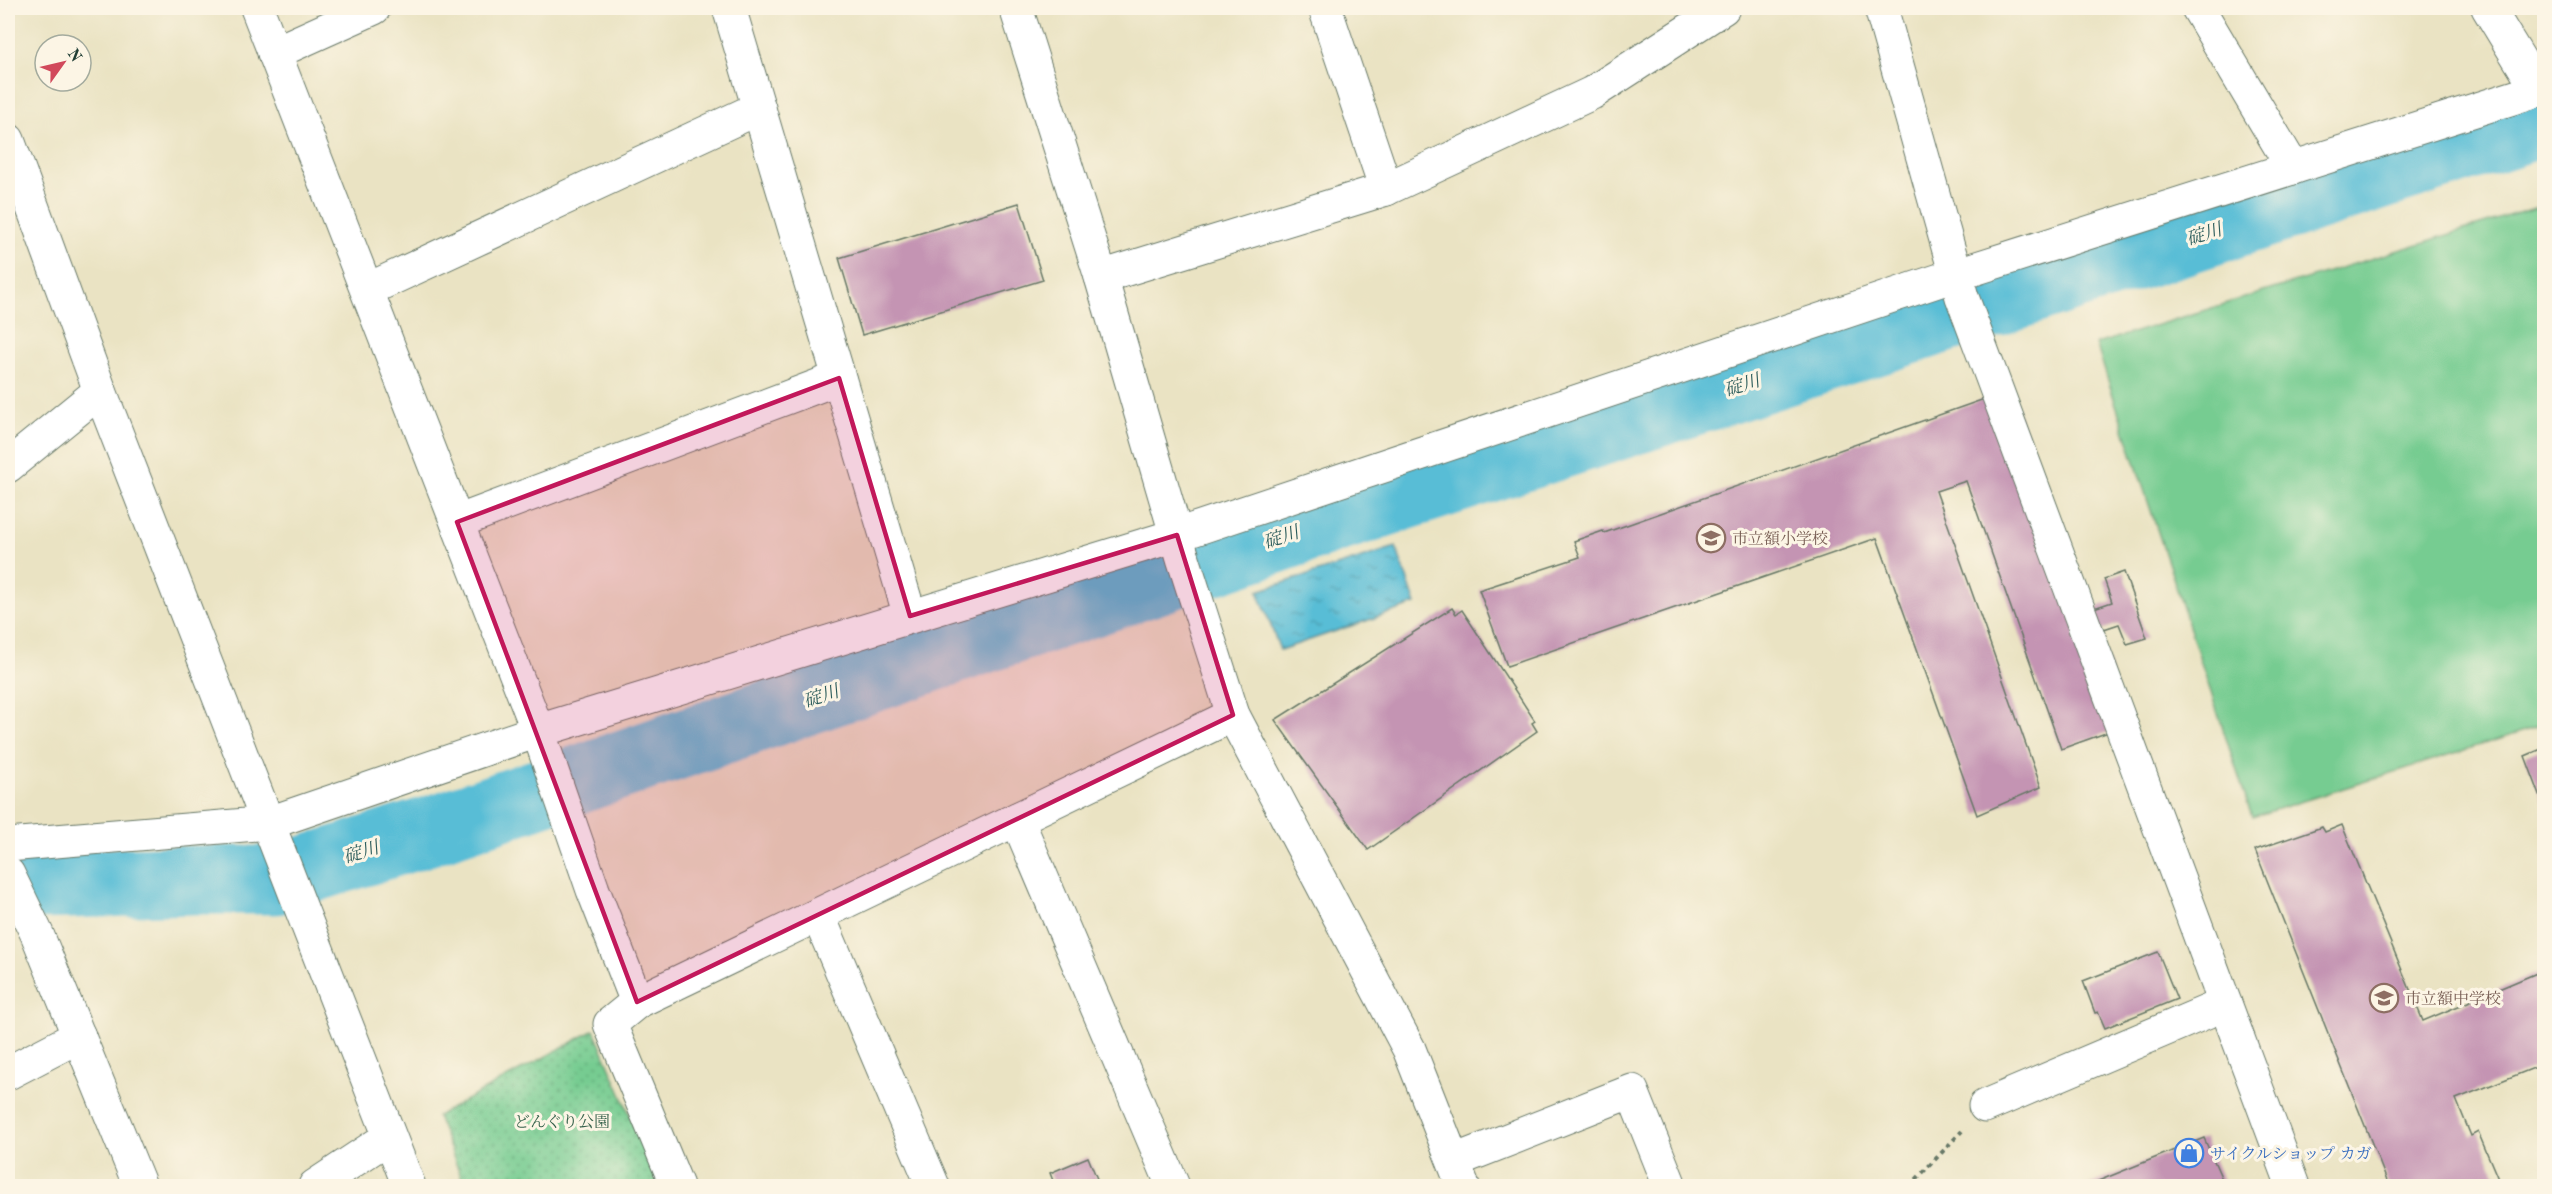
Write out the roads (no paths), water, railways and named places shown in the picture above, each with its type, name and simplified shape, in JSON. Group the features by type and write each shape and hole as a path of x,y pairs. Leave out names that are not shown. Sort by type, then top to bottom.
{"street":[{"path":"257,8 538,731 593,890 637,1002"},
{"path":"274,53 374,8"},
{"path":"729,8 910,616"},
{"path":"1016,8 1101,277 1180,547 1233,715 1409,1049 1459,1174 1632,1091 1670,1186"},
{"path":"1325,8 1386,189"},
{"path":"1101,277 1386,189 1592,93 1723,8"},
{"path":"1881,8 1958,286 2224,1004 2294,1186"},
{"path":"2198,8 2293,168"},
{"path":"8,845 269,823 538,731 910,616 1180,547 1958,286 2293,168 2541,89 2488,8"},
{"path":"367,290 759,108"},
{"path":"8,140 100,391 409,1186"},
{"path":"457,522 839,378"},
{"path":"8,465 100,391"},
{"path":"677,1186 610,1024 637,1002 1233,715"},
{"path":"1017,819 1173,1186"},
{"path":"8,874 37,934 140,1186"},
{"path":"818,915 933,1186"},
{"path":"1984,1107 2224,1004"},
{"path":"8,1073 79,1036"},
{"path":"315,1186 389,1137"}],"water":[{"path":"1396,547 1416,604 1280,650 1258,591"}],"waterway":[{"name":"碇川","path":"8,886 194,880 275,880 429,831 1331,520 2544,122"}],"place":[{"name":"市立額小学校","path":"1711,538"},
{"name":"市立額中学校","path":"2384,998"},
{"name":"サイクルショップ カガ","path":"2189,1153"}],"park label":[{"name":"どんぐり公園","path":"562,1121"}]}
